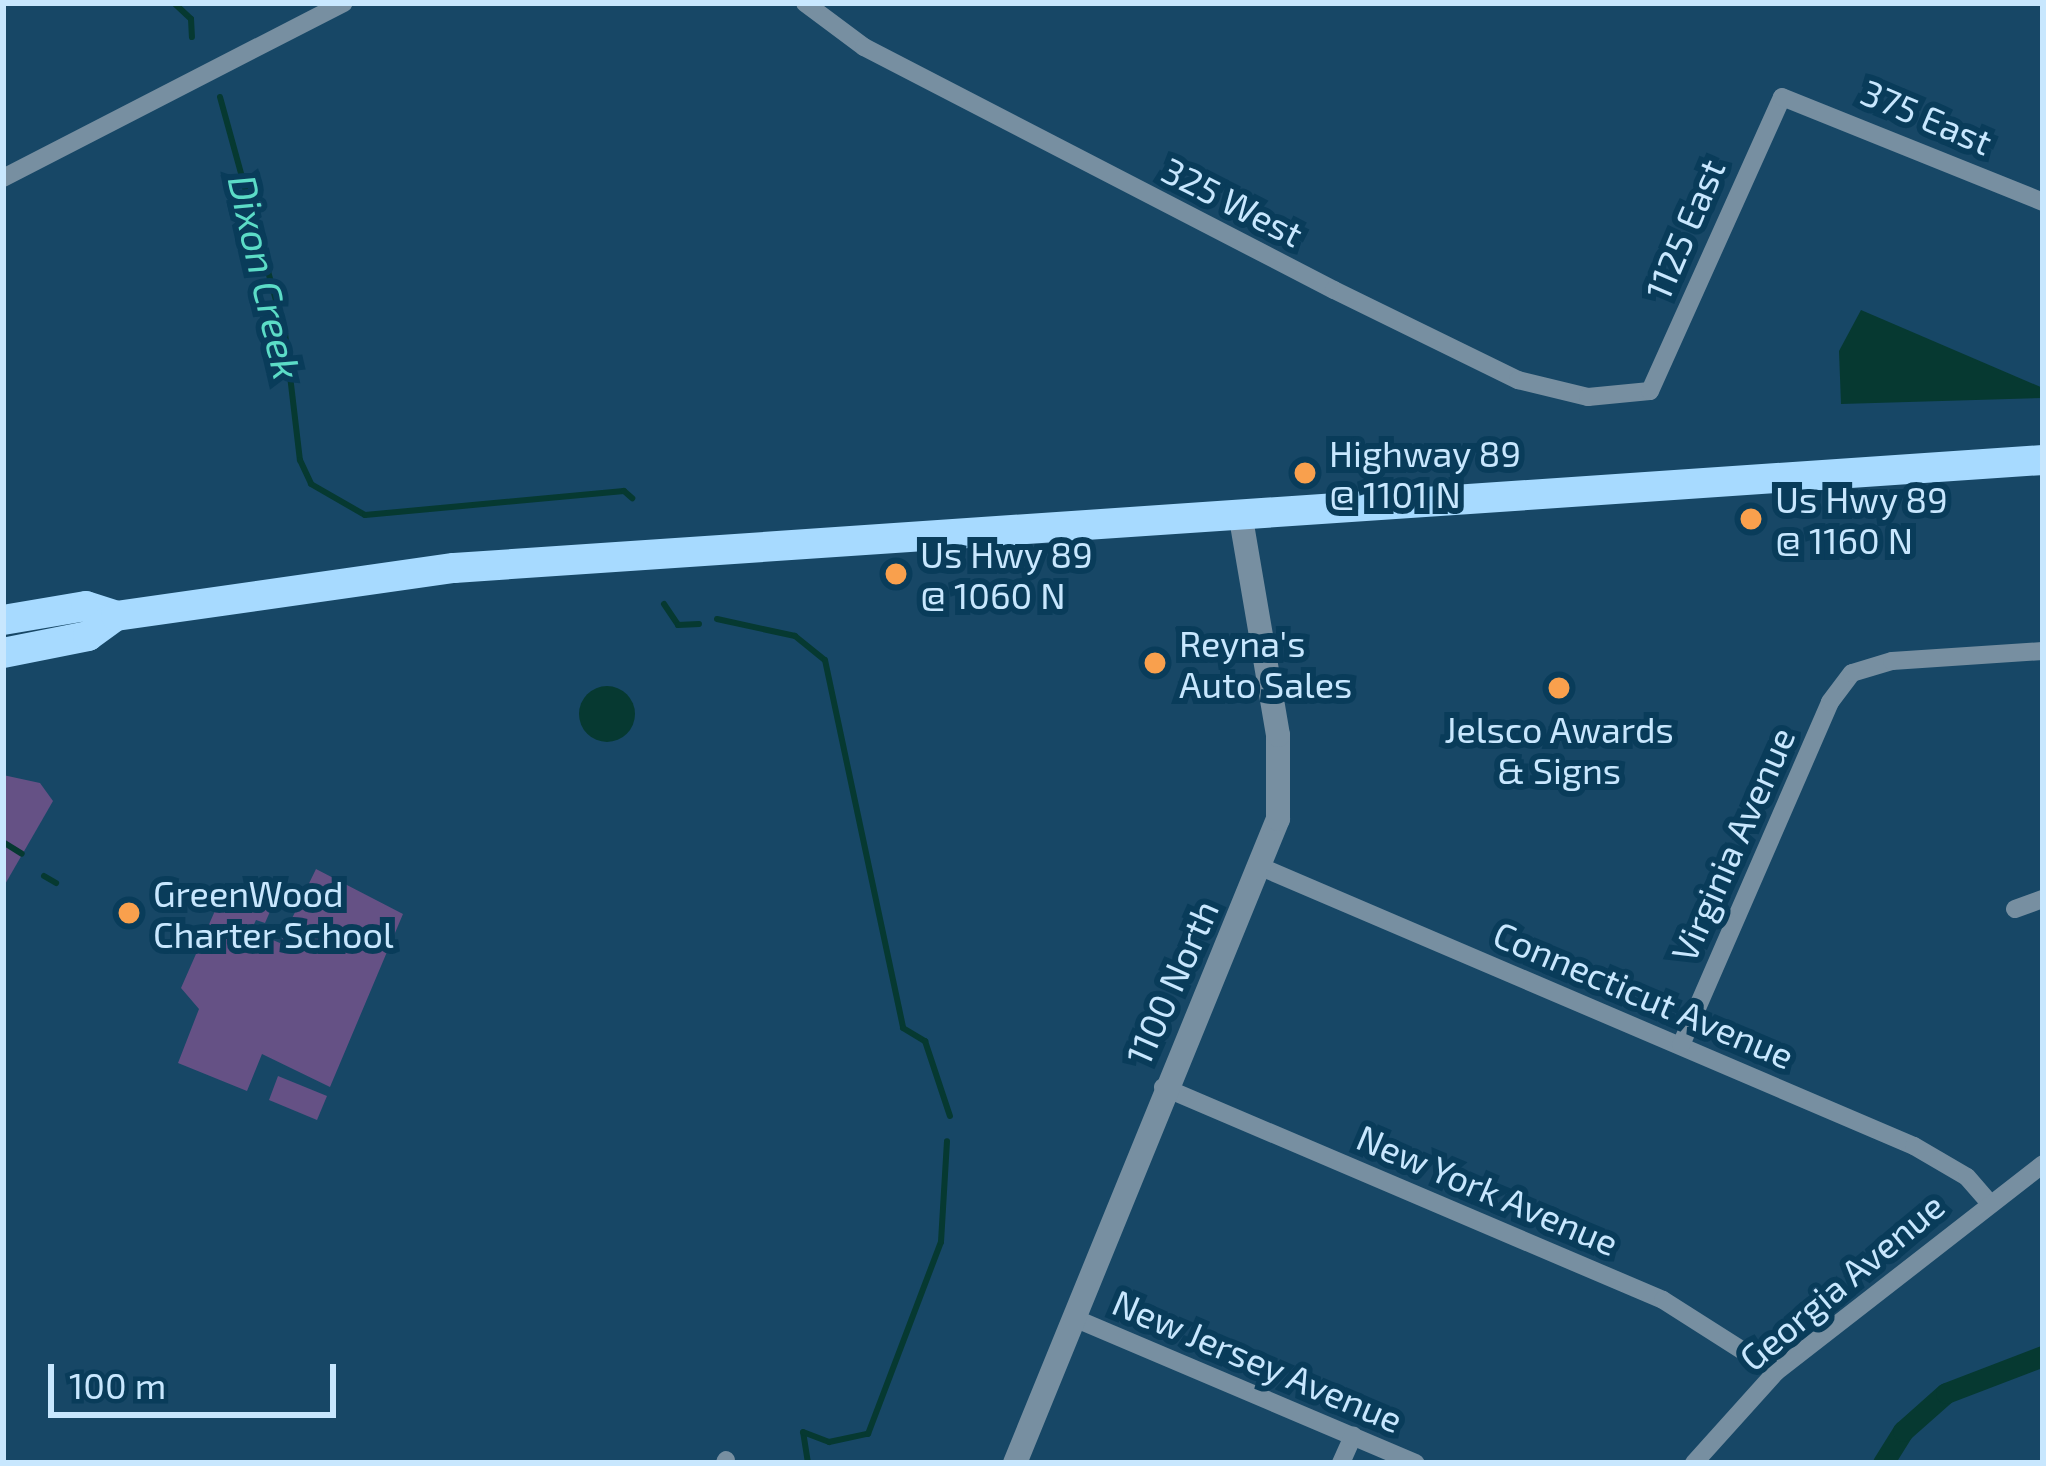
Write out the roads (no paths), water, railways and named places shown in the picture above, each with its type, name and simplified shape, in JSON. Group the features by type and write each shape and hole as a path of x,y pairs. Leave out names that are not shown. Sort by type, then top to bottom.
{"main road":[{"path":"3,620 86,606 116,616 454,568 2043,460"},
{"path":"3,653 88,636 116,616"}],"street":[{"path":"3,178 344,3"},
{"name":"325 West","path":"805,3 864,47 1487,367 1588,398 1650,391"},
{"name":"1125 East","path":"1650,391 1782,97"},
{"name":"375 East","path":"1782,97 1808,100 2043,202"},
{"name":"1100 North","path":"1015,1463 1163,1087 1261,867 1282,781 1240,513"},
{"name":"Virginia Avenue","path":"1681,1046 1830,702 1852,673 1892,661 2043,651"},
{"name":"Connecticut Avenue","path":"1261,867 1939,1158 1988,1201"},
{"path":"2015,909 2043,899"},
{"name":"New York Avenue","path":"1163,1087 1663,1300 1776,1372"},
{"name":"Georgia Avenue","path":"1694,1463 1776,1372 1988,1201 2043,1164"},
{"name":"New Jersey Avenue","path":"1074,1318 1416,1463"},
{"path":"1341,1463 1353,1436"}],"waterway":[{"name":"Dixon Creek","path":"174,3 191,19 192,37"},
{"name":"Dixon Creek","path":"220,97 285,333 300,460 311,484 365,515 624,491 632,498"},
{"name":"Dixon Creek","path":"664,604 678,625 699,624"},
{"name":"Dixon Creek","path":"717,619 795,636 825,660 903,1028 925,1041 950,1116"},
{"path":"3,842 22,854"},
{"path":"44,876 56,883"},
{"name":"Dixon Creek","path":"808,1463 803,1432 829,1442 868,1434 941,1242 947,1141"},
{"path":"1883,1463 1903,1431 1946,1393 2043,1356"}],"place":[{"name":"Highway 89 @ 1101 N","path":"1305,473"},
{"name":"Us Hwy 89 @ 1160 N","path":"1751,519"},
{"name":"Us Hwy 89 @ 1060 N","path":"896,574"},
{"name":"Reyna's Auto Sales","path":"1155,663"},
{"name":"Jelsco Awards & Signs","path":"1559,688"},
{"name":"GreenWood Charter School","path":"129,913"}]}
